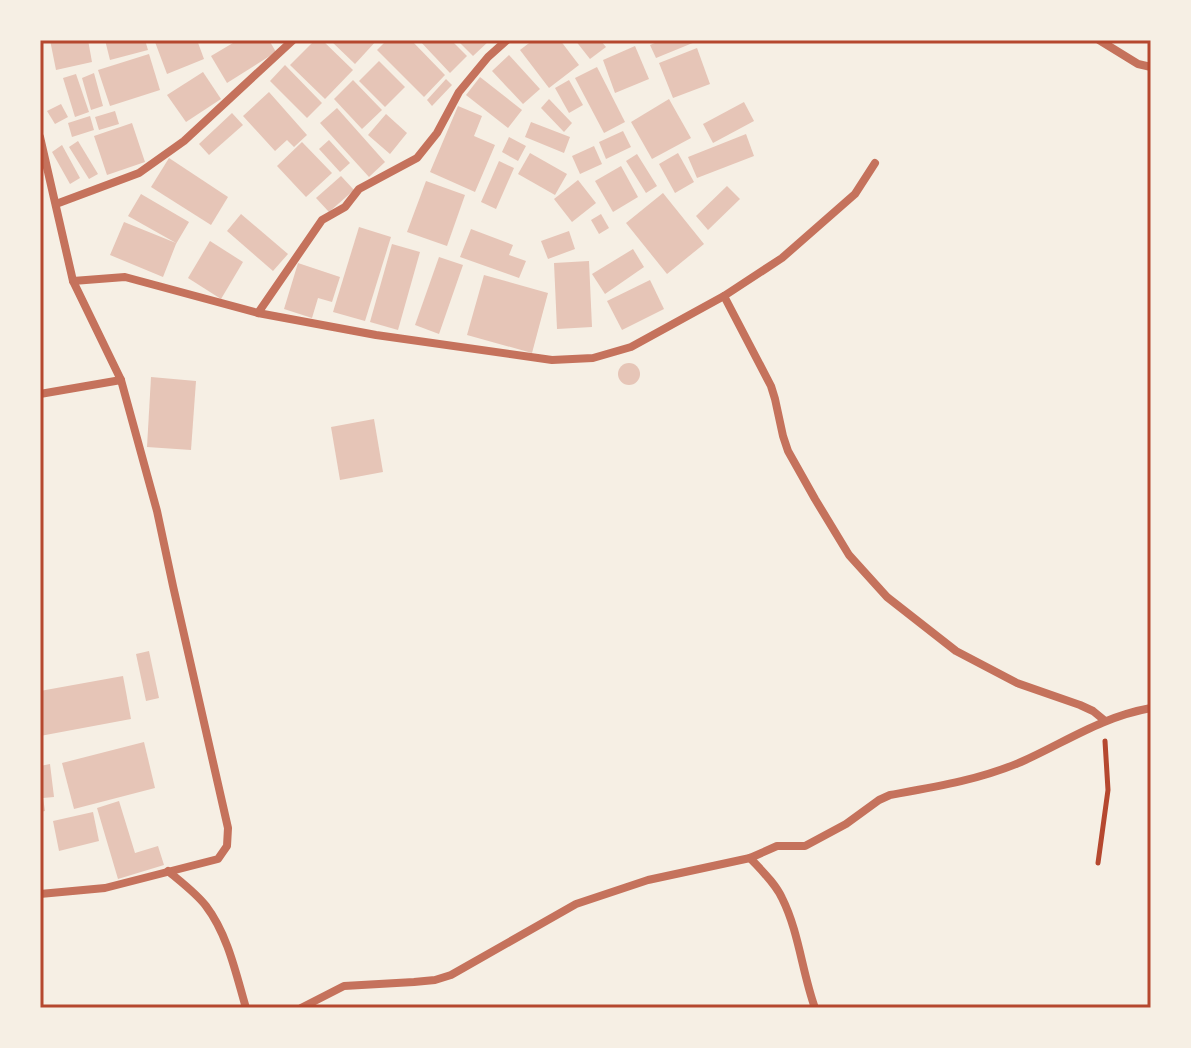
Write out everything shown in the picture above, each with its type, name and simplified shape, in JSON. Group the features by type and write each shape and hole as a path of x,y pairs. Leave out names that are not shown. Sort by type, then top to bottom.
{"street":[{"path":"56,204 139,173 184,141 293,40"},
{"path":"258,313 322,220 345,207 359,189 417,158 437,133 459,92 488,57 507,40"},
{"path":"1099,40 1138,64 1151,67"},
{"path":"40,137 73,281 121,380 157,511 228,828 227,846 218,859 105,888 40,894"},
{"path":"73,281 125,277 258,313 376,335 552,360 593,358 631,347 724,296 782,258 855,194 875,163"},
{"path":"724,296 771,386 788,451 849,555 887,597 956,651 1017,683 1093,711 1104,720"},
{"path":"40,394 121,380"},
{"path":"301,1008 344,986 424,981 451,975 576,904 648,880 750,858 777,846 805,846 890,795 973,779 1020,762 1104,720 1151,708"},
{"path":"750,858 782,897 797,938 815,1008"},
{"path":"168,871 204,904 214,918 246,1008"}],"path":[{"path":"1098,863 1108,790 1104,720"}],"building":[{"path":"50,40 88,40 92,62 56,70"},
{"path":"105,40 145,40 148,50 110,60"},
{"path":"197,40 204,59 167,74 155,42"},
{"path":"238,40 269,40 276,52 227,83 211,56"},
{"path":"315,40 322,40 353,70 325,99 290,65"},
{"path":"330,40 377,40 355,64"},
{"path":"387,40 411,40 445,75 424,97 377,50"},
{"path":"419,40 451,40 467,56 450,73"},
{"path":"457,40 490,40 473,56"},
{"path":"533,40 560,40 579,65 549,88 520,50"},
{"path":"575,40 600,40 606,47 590,59"},
{"path":"662,40 700,40 656,58 650,45"},
{"path":"635,46 649,79 615,93 603,60"},
{"path":"697,48 710,84 673,98 659,63"},
{"path":"149,54 160,90 110,106 98,70"},
{"path":"509,55 540,89 523,104 492,71"},
{"path":"379,61 405,87 385,107 359,81"},
{"path":"285,65 322,103 307,118 270,81"},
{"path":"597,67 625,122 604,133 575,78"},
{"path":"203,72 221,99 186,122 167,95"},
{"path":"94,73 103,106 91,110 82,78"},
{"path":"76,74 89,112 75,117 63,78"},
{"path":"480,77 522,110 508,128 466,95"},
{"path":"446,79 452,85 432,106 427,100"},
{"path":"353,80 382,110 362,129 334,99"},
{"path":"569,80 583,105 569,113 555,88"},
{"path":"269,92 307,135 294,147 287,140 275,151 243,116"},
{"path":"549,99 572,123 564,132 541,108"},
{"path":"669,99 691,138 652,159 631,122"},
{"path":"744,102 754,121 713,143 703,124"},
{"path":"61,104 68,117 55,124 47,111"},
{"path":"458,106 482,116 474,136 495,145 475,192 430,172"},
{"path":"337,108 385,162 369,177 320,123"},
{"path":"115,111 119,124 99,130 95,117"},
{"path":"232,113 243,125 209,155 199,144"},
{"path":"386,114 407,133 390,154 368,135"},
{"path":"90,116 94,130 72,137 68,123"},
{"path":"531,122 570,137 564,153 525,137"},
{"path":"132,123 145,162 107,175 94,136"},
{"path":"623,131 631,147 606,159 599,142"},
{"path":"746,134 754,156 697,178 688,157"},
{"path":"509,137 526,146 518,161 502,152"},
{"path":"329,140 350,163 340,172 319,149"},
{"path":"78,141 98,174 89,179 69,147"},
{"path":"302,142 332,173 306,197 277,166"},
{"path":"62,145 80,178 70,184 52,152"},
{"path":"594,146 602,164 580,174 572,156"},
{"path":"530,153 567,174 555,195 518,174"},
{"path":"678,153 694,182 675,193 659,164"},
{"path":"637,154 657,186 646,193 626,161"},
{"path":"169,158 228,197 211,225 151,187"},
{"path":"499,161 514,168 496,209 481,202"},
{"path":"621,166 638,197 613,212 595,181"},
{"path":"341,176 354,190 329,212 316,198"},
{"path":"578,180 596,203 572,222 554,199"},
{"path":"426,181 465,195 447,246 407,232"},
{"path":"727,186 740,199 708,230 696,216"},
{"path":"663,193 704,244 667,274 626,223"},
{"path":"141,194 189,222 163,277 110,255 124,222 176,243 128,216"},
{"path":"241,214 288,254 273,271 227,231"},
{"path":"601,214 609,228 599,234 591,220"},
{"path":"359,227 391,237 365,321 333,312"},
{"path":"471,229 513,245 509,255 526,261 519,278 460,257"},
{"path":"569,231 575,249 548,259 541,241"},
{"path":"210,241 243,262 221,299 188,278"},
{"path":"392,244 420,252 398,330 370,322"},
{"path":"633,249 644,267 605,294 592,274"},
{"path":"439,257 463,265 439,334 415,325"},
{"path":"589,261 592,327 557,329 554,263"},
{"path":"298,263 340,277 332,302 318,298 312,318 284,309"},
{"path":"484,275 548,293 532,353 467,335"},
{"path":"650,280 664,309 622,330 607,301"},
{"path":"625,363 633,363 640,374 633,385 625,385 618,378 618,370"},
{"path":"151,377 196,381 191,450 147,447"},
{"path":"374,419 383,472 340,480 331,427"},
{"path":"149,651 159,698 146,701 136,654"},
{"path":"123,676 131,719 40,736 40,691"},
{"path":"144,742 155,788 74,809 62,763"},
{"path":"50,764 54,797 43,798 45,811 40,812 40,766"},
{"path":"119,801 135,853 158,846 164,865 118,879 97,808"},
{"path":"93,812 99,841 59,851 53,821"}]}
